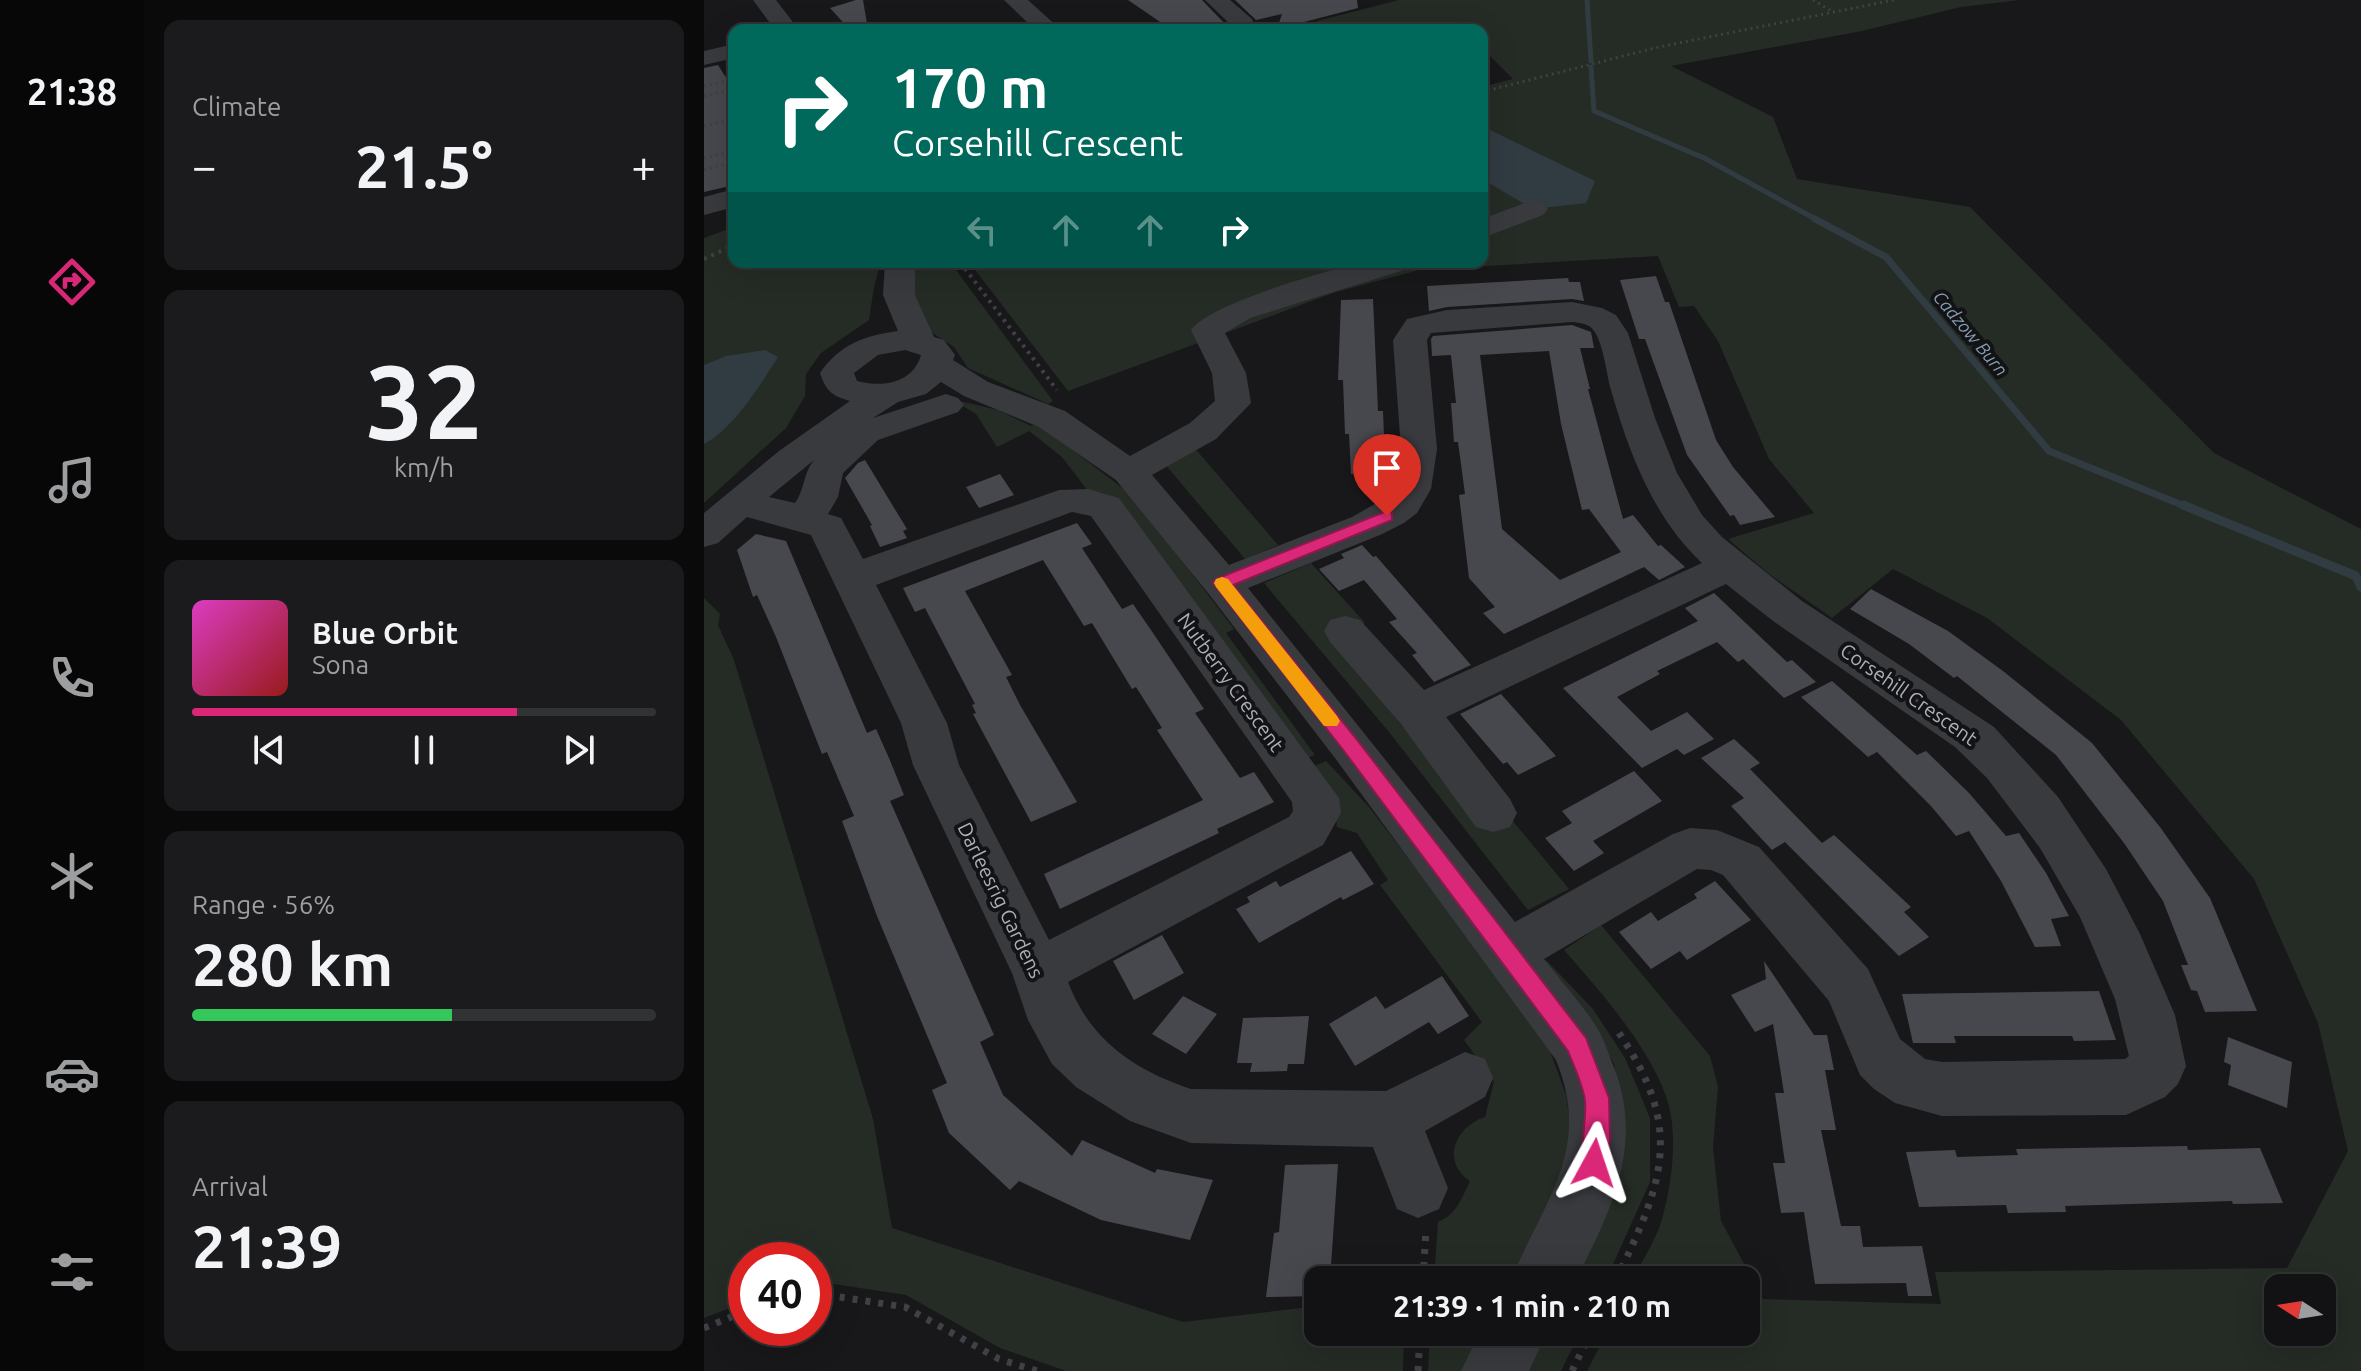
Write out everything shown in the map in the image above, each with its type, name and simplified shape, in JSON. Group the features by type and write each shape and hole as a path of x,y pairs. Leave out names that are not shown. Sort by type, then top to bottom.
{"street":[{"path":"764,0 782,24"},
{"path":"1015,0 1042,24"},
{"path":"1231,3 1244,24"},
{"path":"704,58 728,52"},
{"path":"704,206 728,200"},
{"path":"1488,227 1533,209"},
{"path":"871,346 899,295 900,268"},
{"path":"1129,472 1203,431 1233,403 1229,373 1207,330 1239,311 1377,268"},
{"path":"899,295 928,354 961,397"},
{"name":"Corsehill Crescent","path":"1222,583 1376,521 1404,504 1420,467 1410,340 1419,326 1447,320 1572,312 1592,314 1606,322 1612,333 1646,450 1679,510 1708,546 1759,590 1983,745 2068,849 2101,906 2135,982 2156,1047 2158,1066 2145,1078 2126,1088 1942,1089 1915,1084 1894,1071 1880,1057 1849,986 1741,861 1717,850 1690,848 1506,954"},
{"path":"928,354 905,340 871,346 841,366 837,373 842,387 854,393 897,391 961,397 1052,419 1129,472 1351,746 1578,1046 1597,1098 1598,1141 1590,1185 1549,1266"},
{"path":"739,504 830,430 931,374 928,354"},
{"path":"739,504 821,419 842,387"},
{"path":"803,519 824,490 825,470 865,432 961,397"},
{"name":"Nutberry Crescent","path":"853,578 1059,502 1088,499 1096,502 1105,507 1315,798 1317,813 1306,831 1038,972"},
{"name":"Darleesrig Gardens","path":"739,504 827,527 924,723 936,765 1038,972 1055,1020 1072,1046 1096,1069 1150,1102 1191,1116 1249,1119 1391,1119 1465,1078"},
{"path":"1417,712 1732,565"},
{"path":"1345,631 1417,712 1493,813"},
{"path":"1391,1119 1418,1188"},
{"path":"1494,1371 1507,1346"}],"path":[{"path":"1813,0 1834,12"},
{"path":"1488,90 1659,47 1894,0"},
{"path":"704,86 728,81"},
{"path":"704,96 728,90"},
{"path":"704,126 728,120"},
{"path":"704,158 728,152"},
{"path":"704,170 728,164"},
{"path":"704,259 728,248"},
{"path":"832,1296 905,1307 999,1359 1037,1371"},
{"path":"704,1328 728,1318"},
{"path":"1418,1371 1419,1346"},
{"path":"1572,1371 1584,1346"}],"shaded area":[{"path":"1399,0 2020,0 1961,7 1862,31 1671,66 1773,117 1797,179 1970,207 2214,453 2361,529 2361,1371 1587,1371 1600,1346 1760,1346 1760,1293 1763,1299 1941,1304 1935,1272 2287,1268 2348,1151 2318,1023 2254,879 2121,720 1987,618 1893,569 1832,618 1769,574 1728,539 1814,513 1769,459 1718,341 1694,306 1679,307 1658,256 1488,266 1488,85 1513,79 1488,54 1488,24 1317,24 1317,21"},
{"path":"1488,129 1595,181 1586,203 1533,209 1488,183"},
{"path":"728,229 728,268 879,268 869,320 821,353 806,374 805,396 786,428 704,503 704,238"},
{"path":"913,268 954,268 1053,401 1048,404 968,368 954,347 931,332 911,291"},
{"path":"974,268 1453,268 1419,270 1336,292 1068,391"},
{"path":"765,350 778,357 736,417 704,444 704,365 726,356"},
{"path":"951,399 998,410 1031,426 1037,423 1133,496 1234,629 1226,633 1315,755 1302,760 1103,493 1088,491 1062,457 1029,431 997,447 976,414"},
{"path":"1192,445 1278,545 1245,559 1164,463"},
{"path":"1311,563 1365,623 1354,629 1357,668 1478,822 1502,808 1569,889 1528,910 1389,732 1264,583"},
{"path":"704,598 720,614 718,625 734,660 873,1119 892,1228 1183,1322 1304,1308 1304,1346 1404,1346 1403,1371 1066,1371 1000,1348 906,1295 832,1284 832,1242 728,1242 728,1309 704,1318"},
{"path":"1326,761 1369,807 1517,1000 1549,1048 1566,1095 1571,1128 1567,1168 1524,1266 1435,1266 1438,1222 1454,1210 1470,1181 1456,1164 1455,1145 1466,1128 1485,1117 1494,1082 1464,1040 1482,1022 1380,885 1388,880 1357,833 1337,827 1334,804 1308,769"},
{"path":"1601,925 1710,1056 1718,1087 1713,1147 1721,1221 1745,1266 1640,1266 1653,1243 1669,1190 1672,1126 1666,1096 1647,1057 1621,1019 1564,950"},
{"path":"1546,960 1593,1009 1625,1058 1650,1118 1650,1182 1612,1266 1568,1266 1621,1102 1614,1064 1595,1030 1544,965"},
{"path":"1429,1346 1481,1346 1468,1371 1428,1371"},
{"path":"1530,1346 1573,1346 1561,1371 1519,1371"}],"building":[{"path":"863,0 867,24 845,24 830,8"},
{"path":"1128,0 1202,0 1225,24 1163,24"},
{"path":"1235,0 1357,0 1358,8 1296,24 1279,24 1282,14 1256,20"},
{"path":"718,65 728,81 728,186 704,192 704,68"},
{"path":"1656,276 1665,302 1669,302 1716,440 1733,467 1775,517 1740,525 1734,515 1730,516 1687,455 1645,339 1639,339 1620,280"},
{"path":"1568,278 1569,282 1580,282 1584,301 1572,299 1447,307 1429,311 1427,286"},
{"path":"1373,299 1378,411 1383,411 1385,459 1379,460 1379,472 1351,474 1349,434 1345,434 1343,380 1338,380 1341,300"},
{"path":"1572,325 1591,332 1594,348 1580,348 1623,519 1633,515 1658,546 1661,545 1685,567 1659,580 1644,567 1504,634 1483,613 1495,607 1469,578 1459,495 1465,494 1458,442 1454,442 1451,403 1456,403 1451,355 1432,356 1433,336","holes":["1549,351 1561,424 1582,510 1589,509 1621,552 1560,580 1502,529 1480,355"]},
{"path":"865,460 907,529 903,531 907,538 880,547 872,525 845,478 858,463"},
{"path":"1000,474 1014,495 979,508 966,487"},
{"path":"1077,523 1092,544 1082,548 1122,609 1133,604 1151,630 1204,709 1195,713 1240,778 1254,772 1274,802 1217,829 1219,833 1060,909 1044,874 1203,800 1157,730 1162,728 1136,687 1132,689 1092,623 1084,626 1043,560 965,591 1012,675 1006,677 1020,705 1077,802 1031,822 973,714 976,713 972,705 975,704 925,608 915,612 903,588"},
{"path":"756,534 786,541 867,733 876,729 889,758 904,795 890,801 994,1035 980,1042 1003,1095 1072,1156 1082,1140 1155,1173 1157,1169 1213,1180 1190,1240 1101,1220 1019,1181 1010,1190 949,1133 932,1090 947,1083 877,916 842,821 854,816 827,752 822,754 776,637 757,595 753,597 737,550"},
{"path":"1362,545 1373,557 1376,556 1471,665 1434,682 1412,655 1417,653 1389,622 1397,619 1364,580 1339,591 1319,569 1344,558 1341,554"},
{"path":"1871,589 1948,631 2092,743 2160,827 2210,898 2257,1011 2205,1012 2197,991 2191,990 2181,965 2188,965 2163,901 2124,843 2056,755 1957,676 1954,678 1909,644 1850,609"},
{"path":"1714,593 1787,662 1792,660 1816,682 1784,698 1743,659 1738,662 1717,642 1657,671 1660,674 1617,697 1651,731 1687,712 1714,739 1684,755 1677,749 1642,768 1563,688 1698,621 1685,608"},
{"path":"1832,681 1917,755 1926,751 1969,793 2006,836 2019,833 2046,873 2069,916 2051,919 2061,946 2035,947 2001,881 1969,831 1956,836 1877,752 1868,757 1801,697"},
{"path":"1501,694 1556,756 1518,775 1507,762 1503,764 1460,714"},
{"path":"1734,739 1760,763 1750,769 1822,843 1834,835 1911,907 1904,912 1929,937 1899,956 1785,842 1772,850 1731,806 1744,798 1701,758"},
{"path":"1634,771 1662,801 1593,841 1604,853 1574,871 1545,838 1572,823 1562,811"},
{"path":"1351,851 1374,884 1343,900 1341,897 1259,943 1236,909 1250,902 1247,897 1276,881 1280,887"},
{"path":"1715,881 1751,920 1687,960 1680,951 1651,969 1619,932 1651,912 1658,921 1697,898 1694,894"},
{"path":"1162,935 1184,973 1134,1000 1113,961"},
{"path":"1764,961 1814,1035 1827,1035 1834,1070 1825,1070 1836,1130 1821,1130 1841,1226 1860,1226 1863,1247 1922,1246 1932,1296 1908,1296 1906,1283 1815,1284 1804,1212 1781,1213 1773,1163 1785,1163 1775,1093 1784,1093 1773,1024 1755,1032 1731,995 1766,979"},
{"path":"1442,976 1469,1016 1438,1034 1429,1022 1355,1066 1329,1024 1376,996 1385,1009"},
{"path":"2099,991 2116,1040 2074,1041 2072,1036 1954,1036 1956,1043 1913,1043 1902,994"},
{"path":"1183,996 1217,1014 1186,1054 1152,1034"},
{"path":"1309,1016 1304,1064 1288,1064 1287,1071 1250,1072 1252,1063 1237,1063 1243,1018"},
{"path":"2228,1037 2292,1062 2287,1108 2228,1085 2231,1065 2224,1062"},
{"path":"2187,1146 2188,1150 2260,1148 2283,1203 2233,1204 2232,1201 2065,1206 2066,1212 2008,1213 2006,1205 1919,1207 1906,1152 1955,1150 1957,1157 2018,1155 2016,1149"},
{"path":"1338,1164 1331,1266 1304,1266 1304,1296 1266,1297 1274,1233 1279,1232 1285,1165"}],"waterway":[{"name":"Cadzow Burn","path":"1587,0 1591,61"},
{"name":"Cadzow Burn","path":"1591,67 1594,111 1704,158 1819,221"},
{"name":"Cadzow Burn","path":"1815,219 1886,257 2049,451 2187,507"},
{"name":"Cadzow Burn","path":"2183,505 2356,576 2361,587"}],"slow traffic":[{"path":"1222,583 1331,721"}],"route":[{"path":"1387,516 1222,583 1351,746 1578,1046 1597,1098 1598,1141 1594,1163"}]}
